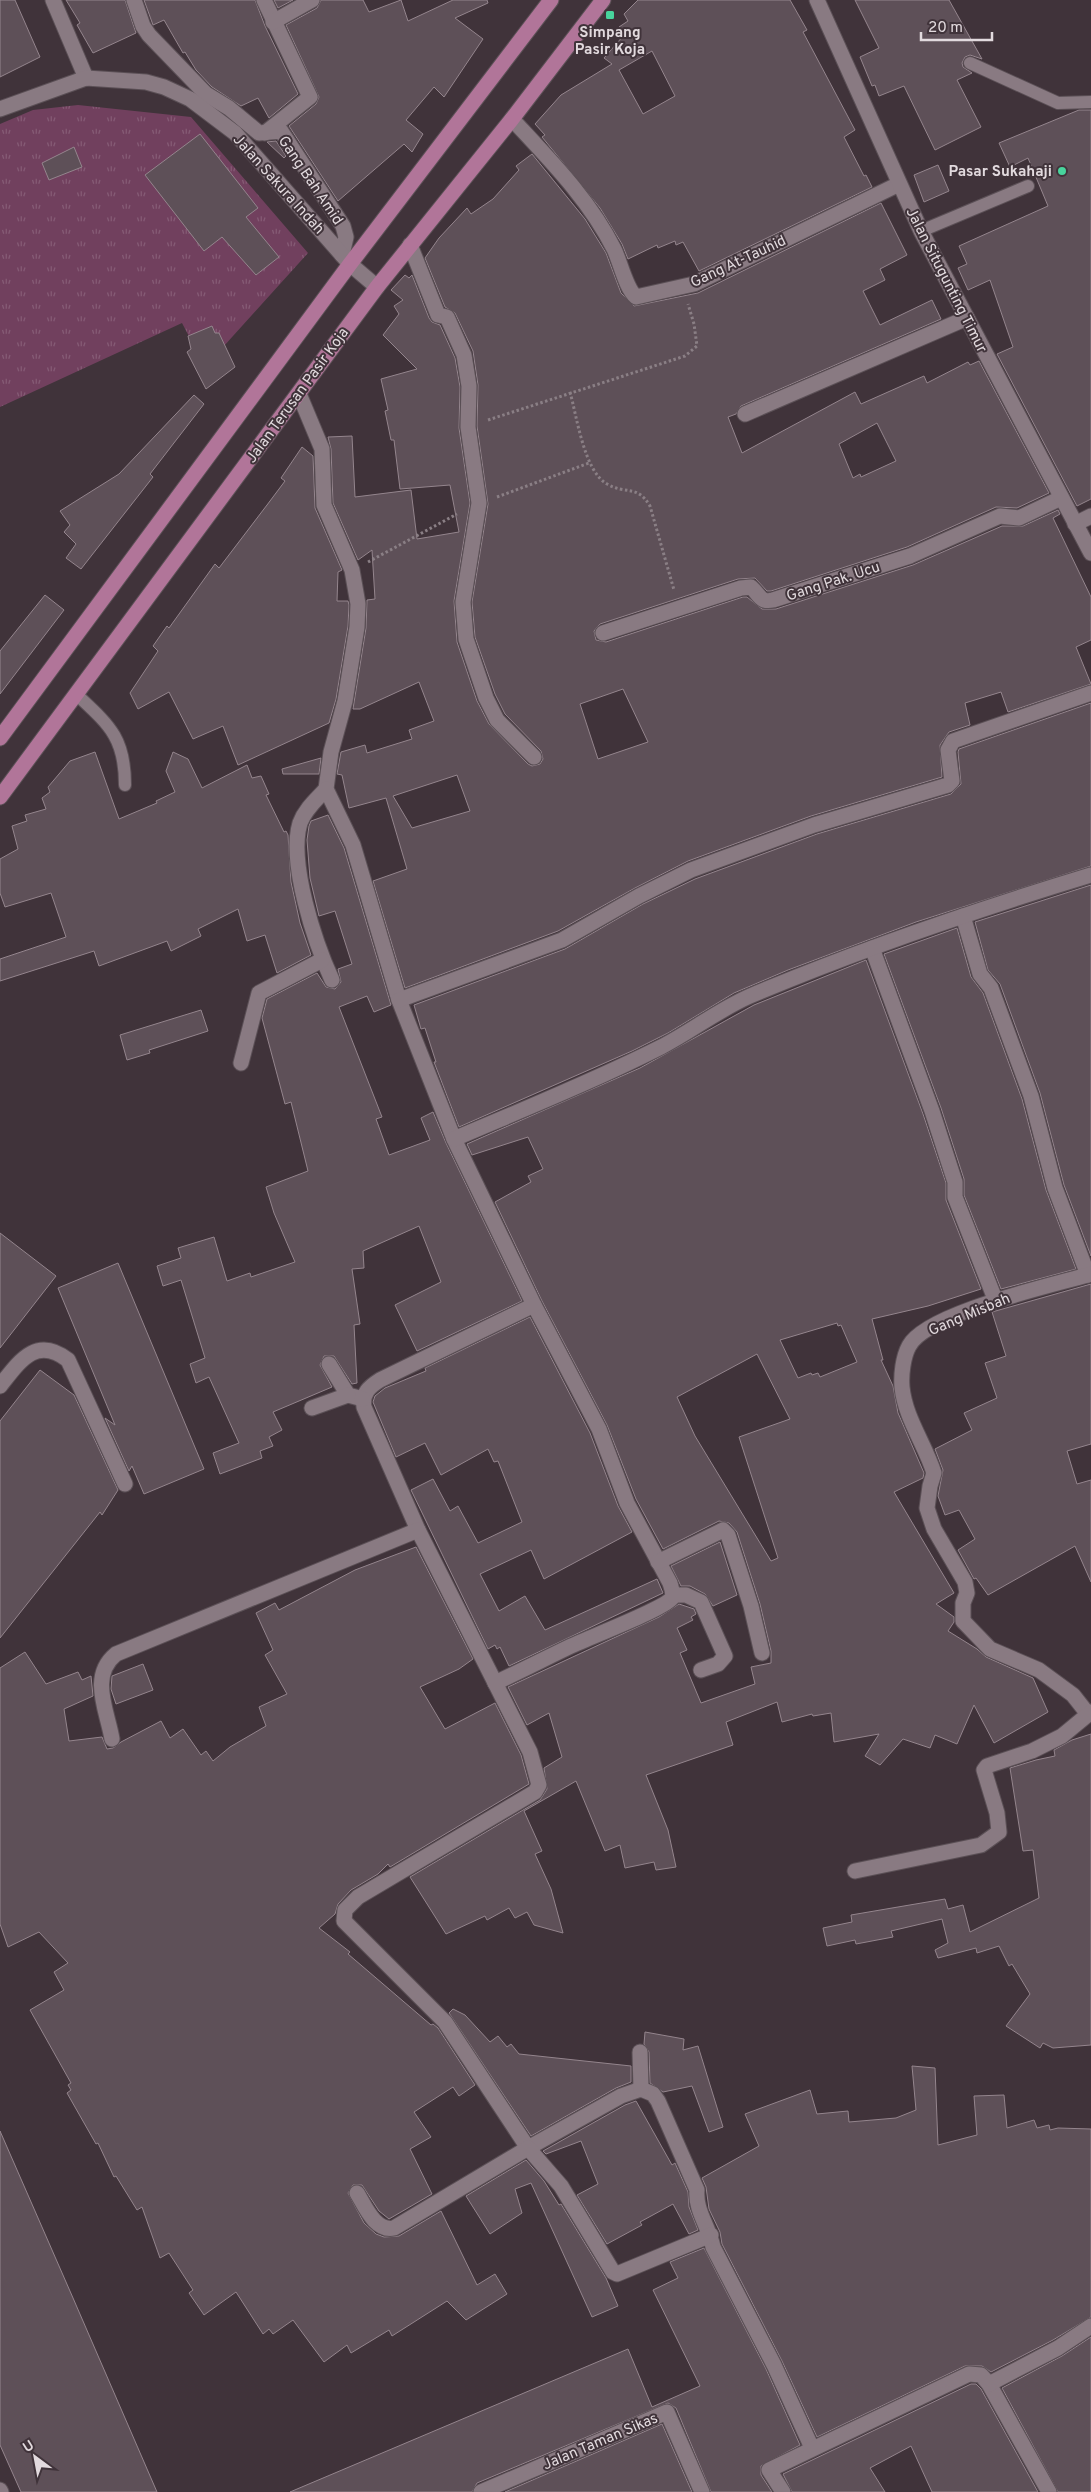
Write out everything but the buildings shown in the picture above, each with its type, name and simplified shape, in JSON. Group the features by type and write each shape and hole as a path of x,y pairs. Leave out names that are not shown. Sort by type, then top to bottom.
{"main road":[{"path":"0,738 346,260 551,0"},
{"name":"Jalan Terusan Pasir Koja","path":"0,797 377,287 512,118 603,0"}],"street":[{"path":"53,0 86,78"},
{"name":"Gang Bah Amid","path":"134,0 143,26 149,35 206,94 229,108 259,133 281,131 294,155 338,216 346,236 346,260"},
{"path":"264,0 310,97 264,134"},
{"path":"273,22 312,0"},
{"name":"Jalan Situgunting Timur","path":"817,0 898,184 921,231 1091,553"},
{"name":"Jalan Sakura Indah","path":"0,110 86,78 146,82 190,98 235,133 346,260 377,287"},
{"name":"Gang At-Tauhid","path":"512,118 593,212 622,266 632,293 636,297 694,284 898,184"},
{"path":"410,245 438,315 447,317 464,355 469,386 468,427 479,503 463,602 466,639 486,698 497,720 534,758"},
{"path":"744,414 967,318"},
{"path":"299,394 322,450 324,505 352,570 358,604 358,627 345,701 331,752 326,789 353,845 399,1000 454,1139 534,1305 599,1429 627,1503 670,1583 673,1595 671,1599 635,1619 571,1646 495,1683"},
{"name":"Gang Pak. Ucu","path":"603,633 740,588 751,588 760,600 766,602 773,600 910,556 1000,516 1019,518 1061,498"},
{"path":"1075,524 1091,516"},
{"path":"399,1000 562,940 639,896 691,870 814,825 948,784 952,781 953,776 948,750 953,741 1037,714 1091,693"},
{"path":"326,789 305,812 300,824 296,851 303,892 322,960 332,980"},
{"path":"454,1139 599,1078 678,1038 717,1012 749,996 872,948 963,916 1091,875"},
{"path":"963,916 980,974 992,988 1031,1096 1055,1188 1090,1274"},
{"path":"872,948 932,1110 955,1182 955,1197 995,1299"},
{"path":"241,1063 259,993 322,960"},
{"name":"Gang Misbah","path":"1090,1274 995,1299 941,1322 923,1333 909,1345 904,1364 902,1387 905,1401 934,1473 927,1508 934,1528 966,1582 967,1593 962,1603 963,1621 990,1649 1039,1670 1073,1695 1090,1713"},
{"path":"534,1305 380,1380 365,1393 363,1399 364,1407 418,1530 530,1752 539,1780 535,1792 358,1897 345,1910 344,1921 445,2022 528,2148 561,2186 613,2272 618,2274 711,2235"},
{"path":"0,1386 18,1363 33,1352 53,1351 68,1360 125,1484"},
{"path":"329,1364 348,1395"},
{"path":"312,1408 348,1395 363,1399"},
{"path":"112,1739 100,1686 104,1668 108,1661 116,1654 418,1530"},
{"path":"658,1562 723,1530 728,1534 751,1606 762,1653"},
{"path":"673,1595 686,1595 701,1602 725,1656 718,1664 701,1670"},
{"path":"855,1871 981,1845 993,1838 999,1832 997,1813 984,1770 987,1766 1032,1751 1062,1736 1090,1713"},
{"path":"640,2052 641,2089"},
{"path":"357,2193 376,2223 382,2228 394,2228 528,2148 621,2096 641,2089 653,2094 658,2101 697,2190 696,2203 711,2235 713,2247 774,2365 812,2448"},
{"path":"989,2384 1058,2348 1091,2326"},
{"path":"783,2492 769,2470 969,2374 981,2375 989,2384 1049,2492"},
{"name":"Jalan Taman Sikas","path":"481,2492 667,2412 702,2492"}],"lane":[{"path":"970,63 1058,103 1091,102"},
{"path":"921,231 1028,186"},
{"path":"76,694 100,717 120,744 125,764 125,785"}],"path":[{"path":"468,427 570,392 685,356 698,346 694,324 682,287"},
{"path":"570,392 589,463 606,484 622,490 636,490 645,497 650,506 679,608"}],"green space":[{"path":"78,105 191,117 308,253 205,367 182,323 0,407 0,124 33,110"}],"place":[{"name":"Simpang Pasir Koja","path":"610,15"},
{"name":"Pasar Sukahaji","path":"1062,171"}]}
